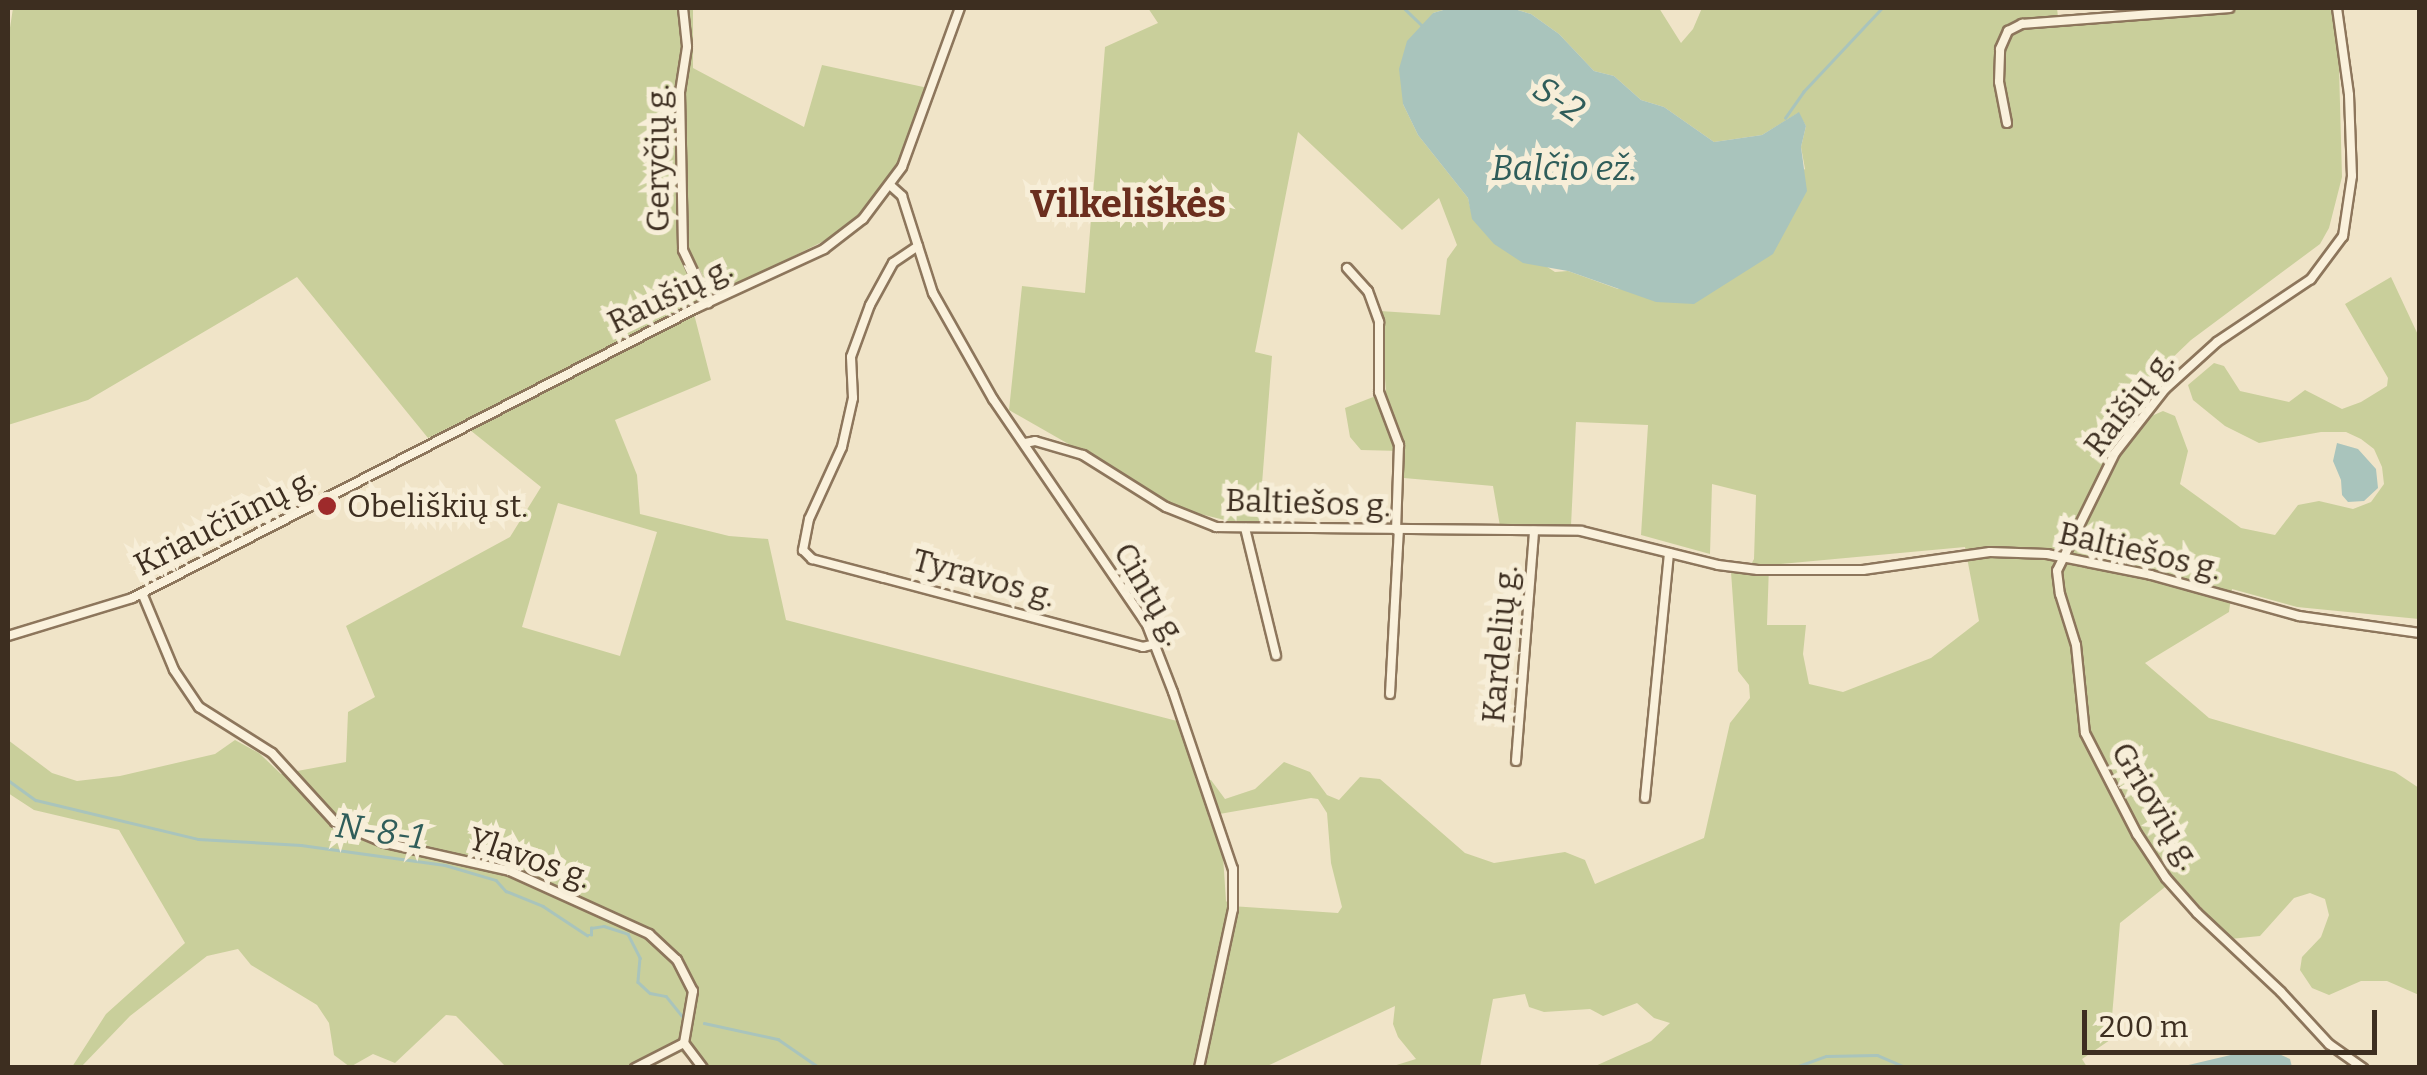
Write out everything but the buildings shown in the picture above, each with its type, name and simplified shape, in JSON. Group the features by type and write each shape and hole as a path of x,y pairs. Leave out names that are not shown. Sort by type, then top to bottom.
{"street":[{"name":"Geryčių g.","path":"683,8 687,47 680,92 685,170 683,250 708,303"},
{"name":"Raušių g.","path":"457,430 824,248 863,219 892,186 910,151 960,8"},
{"path":"2007,123 2000,49 2008,32 2022,24 2229,8"},
{"name":"Raišių g.","path":"2062,555 2115,453 2186,365 2311,279 2337,248 2348,224 2352,176 2349,95 2337,8"},
{"name":"Cintų g.","path":"892,186 902,196 934,293 993,399 1148,626 1156,644 1233,869 1233,910 1199,1068"},
{"name":"Tyravos g.","path":"918,246 893,263 870,305 851,357 853,398 842,448 810,519 802,550 812,559 1144,647 1156,644"},
{"path":"1347,268 1368,290 1379,322 1379,392 1399,445 1390,694"},
{"name":"Kriaučiūnų g.","path":"8,636 94,614 142,593 457,430"},
{"name":"Baltiešos g.","path":"1025,443 1035,442 1083,455 1189,519 1216,527 1581,531 1758,570 1862,570 1990,552 2062,555 2299,616 2420,633"},
{"path":"1245,528 1276,655"},
{"name":"Kardelių g.","path":"1516,761 1534,530"},
{"path":"1645,798 1669,553"},
{"name":"Griovių g.","path":"2062,555 2060,594 2076,644 2081,719 2136,834 2166,878 2197,913 2281,992 2329,1044 2363,1068"},
{"name":"Ylavos g.","path":"142,593 174,670 199,707 272,753 335,822 385,844 510,871 649,934 677,960 693,992 684,1043"},
{"path":"635,1068 684,1043 703,1068"}],"green space":[{"path":"13,8 693,8 693,68 804,127 822,65 928,88 898,166 862,215 834,236 428,438 297,277 88,400 8,425 8,41"},
{"path":"1148,8 1450,8 1433,13 1403,104 1418,135 1468,198 1473,219 1555,272 1568,271 1618,289 1805,169 1801,147 1806,126 1798,113 1762,135 1714,142 1664,107 1641,100 1614,76 1594,71 1559,34 1531,14 1511,8 1659,8 1681,43 1693,29 1702,8 2057,8 2058,17 2167,8 2330,8 2338,31 2342,177 2329,228 2320,244 2191,340 2118,410 2121,418 2140,421 2163,411 2175,416 2188,451 2180,484 2241,528 2275,535 2298,505 2319,501 2353,509 2371,502 2384,484 2382,467 2374,449 2361,439 2346,432 2321,432 2259,443 2225,426 2193,400 2188,385 2214,363 2224,366 2240,391 2289,402 2305,390 2342,409 2361,402 2387,386 2388,378 2345,304 2391,277 2419,337 2419,619 2297,607 2232,589 2229,612 2145,663 2209,718 2395,772 2419,788 2419,995 2387,981 2361,981 2329,995 2312,988 2300,970 2302,957 2321,937 2329,915 2325,899 2310,893 2294,898 2260,936 2230,939 2175,879 2120,923 2110,1040 2082,1059 2087,1067 1593,1067 1651,1041 1670,1023 1654,1018 1637,1003 1603,1016 1590,1009 1544,1012 1529,1007 1525,994 1493,999 1480,1067 1390,1067 1416,1059 1398,1037 1393,1024 1395,1006 1265,1067 698,1068 681,1052 652,1067 506,1067 456,1016 446,1015 395,1063 373,1054 350,1067 334,1055 329,1023 317,1005 251,965 238,949 207,956 130,1016 81,1067 72,1067 106,1014 185,943 119,830 34,810 8,793 8,740 52,773 77,781 120,776 215,754 235,740 259,753 281,774 346,762 348,712 375,697 346,626 510,537 541,487 470,430 694,314 711,380 615,420 637,475 640,514 729,536 768,539 786,620 1181,722 1196,781 1211,780 1225,799 1255,789 1284,762 1310,772 1327,795 1339,800 1360,777 1380,779 1465,853 1494,863 1565,852 1585,860 1595,884 1704,838 1730,723 1750,698 1749,685 1738,671 1731,572 1746,574 1754,559 1756,495 1712,484 1710,554 1641,535 1648,425 1576,422 1571,526 1500,526 1493,486 1404,478 1401,451 1361,450 1350,437 1345,408 1386,392 1380,311 1440,315 1447,259 1457,245 1439,198 1402,230 1298,132 1255,352 1272,356 1259,522 1241,524 1184,510 1009,410 1022,286 1085,293 1105,47 1158,23","holes":["558,503 657,532 620,656 522,627","1965,547 1979,621 1931,658 1843,692 1809,684 1803,654 1806,625 1767,625 1769,565","1318,799 1327,813 1331,863 1342,907 1338,913 1231,906 1226,901 1223,856 1208,816"]}],"water":[{"name":"Balčio ež.","path":"1450,8 1511,8 1531,14 1559,34 1594,71 1614,76 1641,100 1664,107 1714,142 1762,135 1799,112 1806,126 1801,147 1807,191 1773,254 1694,304 1656,302 1568,271 1523,263 1494,244 1472,219 1468,198 1418,135 1403,104 1399,69 1407,41 1433,13"},
{"path":"2337,443 2358,449 2376,469 2378,488 2364,501 2348,502 2342,495 2333,461"},
{"path":"2235,1054 2279,1054 2290,1059 2292,1067 2180,1067"}],"waterway":[{"name":"S-2","path":"1404,8 1424,27"},
{"name":"S-2","path":"1785,118 1803,92 1882,8"},
{"name":"N-8-1","path":"8,780 36,800 198,839 301,845 445,865 496,880 506,891 543,906 587,935 591,935 591,928 604,926 628,934 640,958 638,982 650,993 666,996 682,1016"},
{"path":"704,1023 778,1039 820,1068"},
{"path":"1793,1068 1826,1056 1877,1055 1907,1068"},
{"path":"2290,1066 2330,1068"}],"place":[{"name":"Obeliškių st.","path":"327,506"}],"district":[{"name":"Vilkeliškės","path":"1128,205"}]}
